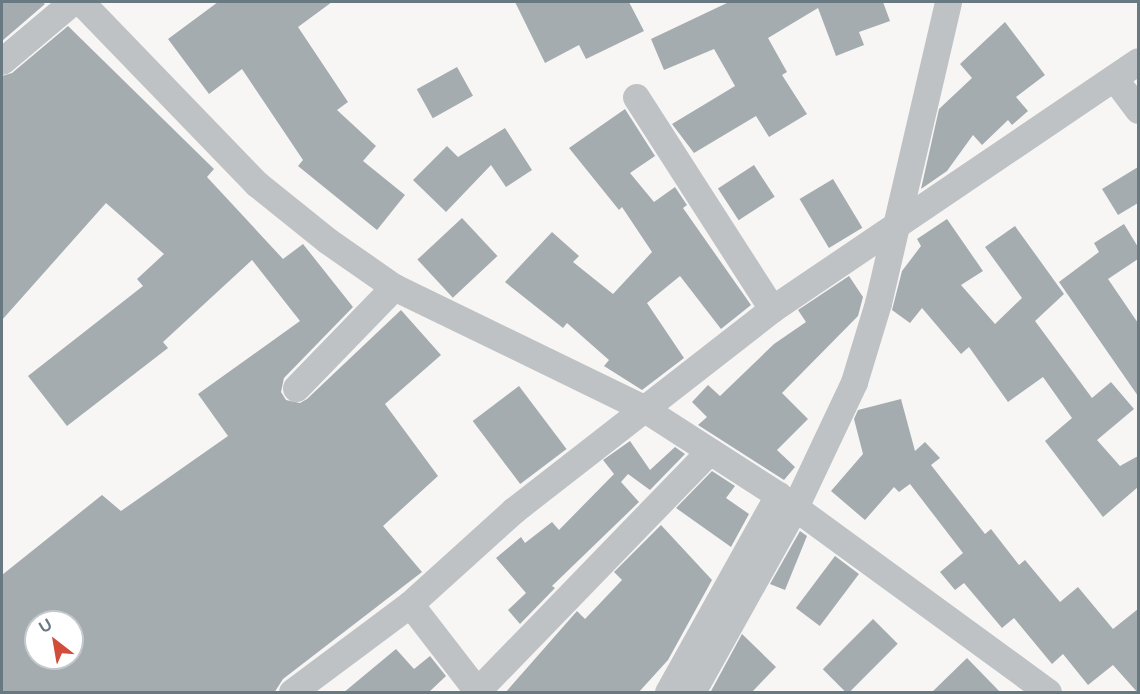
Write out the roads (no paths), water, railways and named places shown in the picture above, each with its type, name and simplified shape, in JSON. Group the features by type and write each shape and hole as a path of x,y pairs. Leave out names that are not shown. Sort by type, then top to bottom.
{"street":[{"path":"2,61 72,2"},
{"path":"81,2 257,184 394,287 643,408 787,501 1048,693"},
{"path":"668,693 787,501 854,382 880,236 948,2"},
{"path":"292,693 410,604 514,510 772,309 1138,61"},
{"path":"1114,78 1138,110"},
{"path":"636,97 772,309"},
{"path":"296,388 394,287"},
{"path":"410,604 477,692 710,452"},
{"path":"692,693 787,501"}]}
